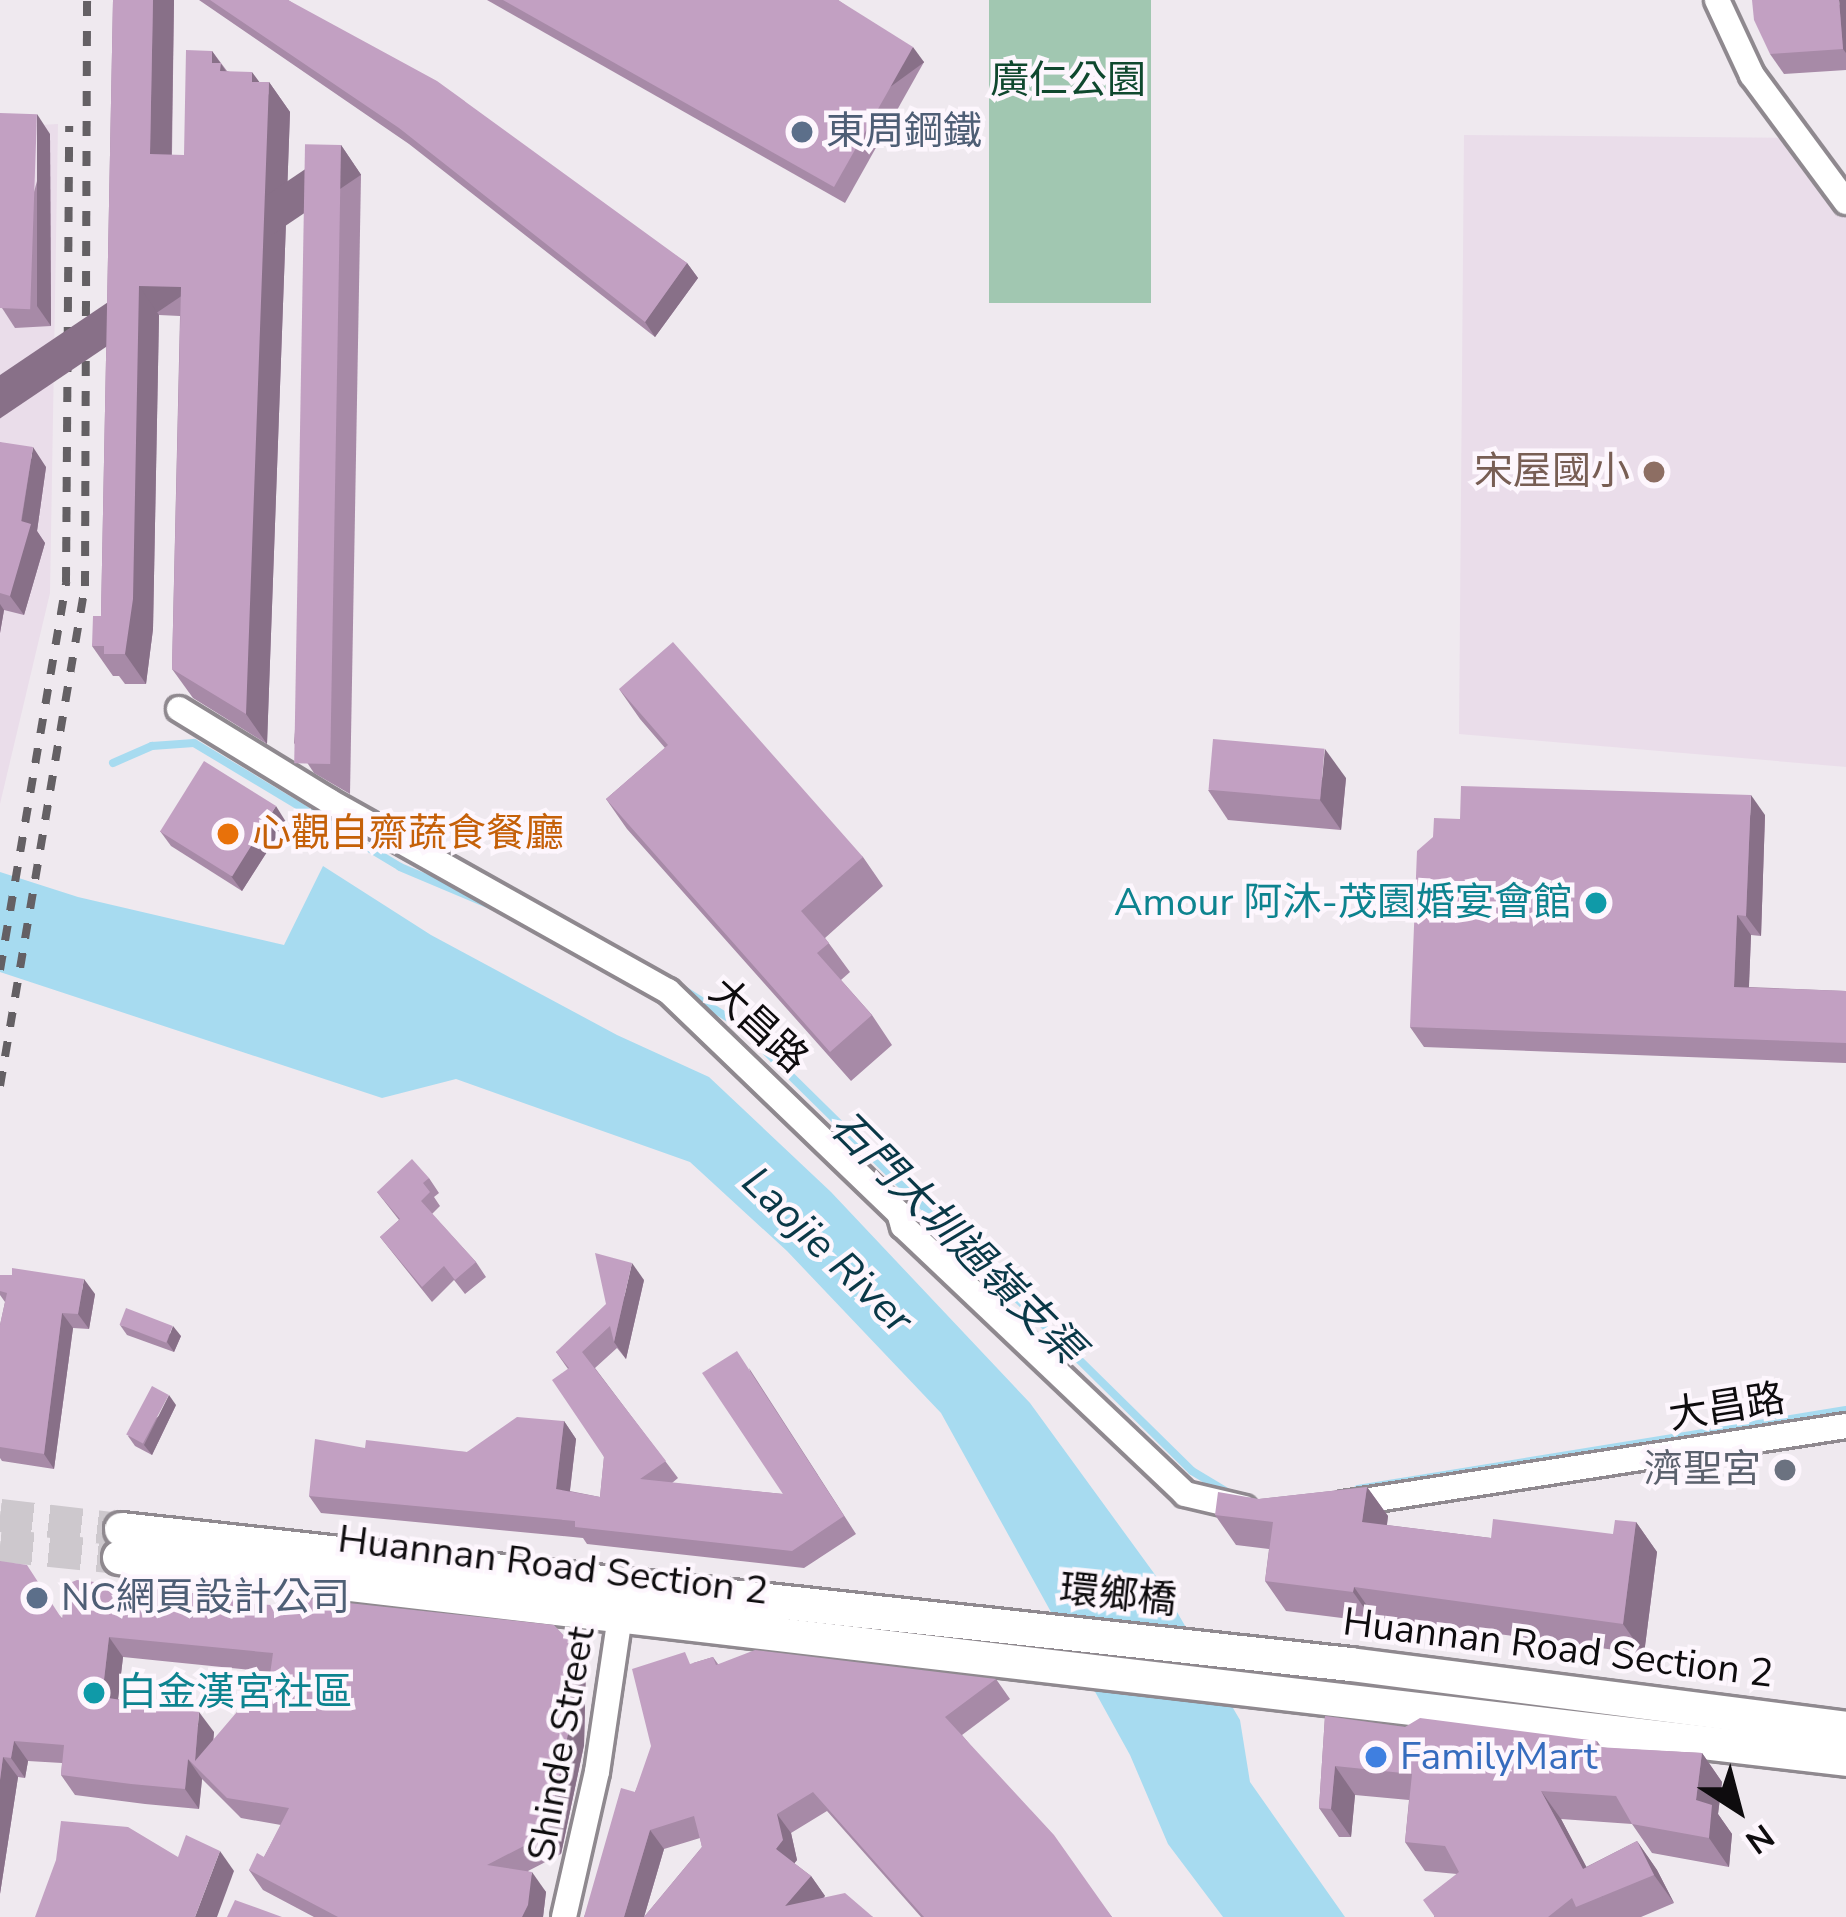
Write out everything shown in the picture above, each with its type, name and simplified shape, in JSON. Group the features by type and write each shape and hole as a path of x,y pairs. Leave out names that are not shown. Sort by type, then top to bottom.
{"main road":[{"name":"Huannan Road Section 2","path":"120,1543 294,1562 625,1582 966,1621"},
{"name":"Huannan Road Section 2","path":"294,1562 619,1619 977,1659"},
{"name":"環鄉橋","path":"966,1621 1259,1654"},
{"name":"Huannan Road Section 2","path":"1259,1654 1846,1729"},
{"name":"環鄉橋","path":"977,1659 1267,1691"},
{"name":"Huannan Road Section 2","path":"1267,1691 1846,1759"}],"street":[{"path":"1717,0 1752,75 1846,202"},
{"name":"大昌路","path":"179,709 300,779 328,801 668,991 898,1213 903,1226 1185,1494 1278,1512"},
{"name":"大昌路","path":"1324,1507 1846,1426"},
{"name":"Shinde Street","path":"564,1917 598,1772 625,1582"}],"shaded area":[{"path":"58,124 50,593 0,804 0,127"},
{"name":"宋屋國小","path":"1464,135 1794,138 1846,210 1846,767 1459,734"}],"green space":[{"name":"廣仁公園","path":"989,0 1151,0 1151,303 989,303"}],"water":[{"name":"Laojie River","path":"323,866 431,935 617,1035 709,1077 831,1192 1030,1403 1156,1576 1240,1720 1250,1782 1345,1917 1223,1917 1168,1844 1130,1755 941,1413 787,1251 690,1162 456,1079 382,1098 0,972 0,872 78,897 284,945"}],"building":[{"path":"113,0 153,0 150,154 184,155 186,50 212,51 212,63 221,63 220,71 252,72 252,82 269,82 246,714 172,669 181,287 139,286 133,599 125,654 104,654 104,646 92,646 93,616 101,616"},
{"path":"210,0 288,0 437,81 687,263 645,322 399,128"},
{"name":"東周鋼鐵","path":"503,0 838,0 913,47 834,187"},
{"path":"1752,0 1839,0 1843,49 1770,54 1754,20"},
{"path":"0,113 37,114 30,309 0,308"},
{"path":"305,144 341,145 330,764 294,763"},
{"path":"0,442 33,447 21,521 31,524 10,596 0,593"},
{"path":"673,642 863,857 801,911 829,943 817,953 872,1015 830,1052 606,799 668,745 619,689"},
{"path":"1213,739 1325,749 1320,800 1209,790"},
{"name":"心觀自齋蔬食餐廳","path":"204,761 276,806 232,876 160,831"},
{"name":"Amour 阿沐-茂園婚宴會館","path":"1461,786 1751,795 1746,916 1737,915 1734,987 1846,991 1846,1043 1410,1027 1417,851 1433,837 1434,818 1460,819"},
{"path":"412,1159 429,1178 423,1183 430,1192 421,1201 476,1262 455,1280 444,1266 422,1287 380,1237 400,1219 377,1192"},
{"path":"595,1253 632,1263 614,1342 610,1326 582,1352 666,1461 640,1479 783,1494 702,1373 737,1351 844,1516 792,1551 575,1527 575,1521 309,1496 315,1439 365,1448 366,1440 467,1452 517,1417 564,1421 556,1489 600,1497 604,1457 552,1380 569,1368 556,1352 606,1304"},
{"path":"12,1268 84,1279 78,1314 62,1313 44,1454 0,1447 0,1325 7,1293 0,1291 0,1275 12,1275"},
{"path":"126,1308 173,1326 166,1343 120,1325"},
{"path":"152,1386 169,1395 143,1443 126,1435"},
{"path":"1367,1487 1362,1522 1491,1538 1493,1519 1613,1534 1615,1520 1636,1522 1623,1624 1354,1587 1353,1592 1265,1581 1273,1522 1215,1515 1218,1492 1259,1499"},
{"path":"0,1561 27,1565 62,1619 67,1584 77,1580 237,1598 236,1603 290,1606 292,1597 554,1625 572,1644 570,1725 547,1834 487,1865 532,1872 522,1917 338,1917 249,1870 257,1853 264,1857 289,1808 227,1798 188,1759 185,1789 131,1784 61,1775 64,1745 14,1741 11,1758 3,1757 0,1780","holes":["109,1637 273,1653 265,1710 242,1706 195,1761 199,1712 102,1697"]},
{"path":"755,1650 996,1679 945,1717 1054,1835 1112,1917 924,1917 813,1792 777,1814 783,1840 776,1849 811,1876 785,1906 845,1893 873,1917 644,1917 702,1847 694,1816 650,1830 624,1917 584,1917 621,1788 635,1792 651,1746 632,1669 685,1652 690,1664 713,1657 716,1665"},
{"path":"1325,1716 1405,1727 1420,1718 1597,1741 1597,1747 1702,1753 1696,1800 1712,1805 1709,1838 1632,1824 1616,1796 1541,1791 1583,1869 1637,1841 1654,1875 1576,1907 1572,1898 1548,1917 1435,1917 1423,1900 1459,1872 1445,1846 1405,1842 1412,1774 1335,1766 1331,1809 1319,1808"},
{"path":"61,1821 128,1827 178,1857 186,1835 220,1851 195,1917 35,1917 56,1860"},
{"path":"235,1900 282,1917 227,1917"}],"waterway":[{"name":"石門大圳過嶺支渠","path":"113,763 152,746 194,743 400,867 497,908"},
{"name":"石門大圳過嶺支渠","path":"676,985 738,1024 1192,1471 1234,1496"},
{"name":"石門大圳過嶺支渠","path":"1358,1489 1846,1410"}],"tunnel":[{"path":"0,1515 121,1529"},
{"path":"0,1545 119,1557"}],"railway":[{"path":"0,1086 85,586 87,0"},
{"path":"0,970 66,582 69,126"}],"place":[{"name":"東周鋼鐵","path":"802,132"},
{"name":"宋屋國小","path":"1654,472"},
{"name":"心觀自齋蔬食餐廳","path":"228,834"},
{"name":"Amour 阿沐-茂園婚宴會館","path":"1596,903"},
{"name":"濟聖宮","path":"1785,1470"},
{"name":"NC網頁設計公司","path":"37,1598"},
{"name":"白金漢宮社區","path":"94,1693"},
{"name":"FamilyMart","path":"1376,1757"}]}
